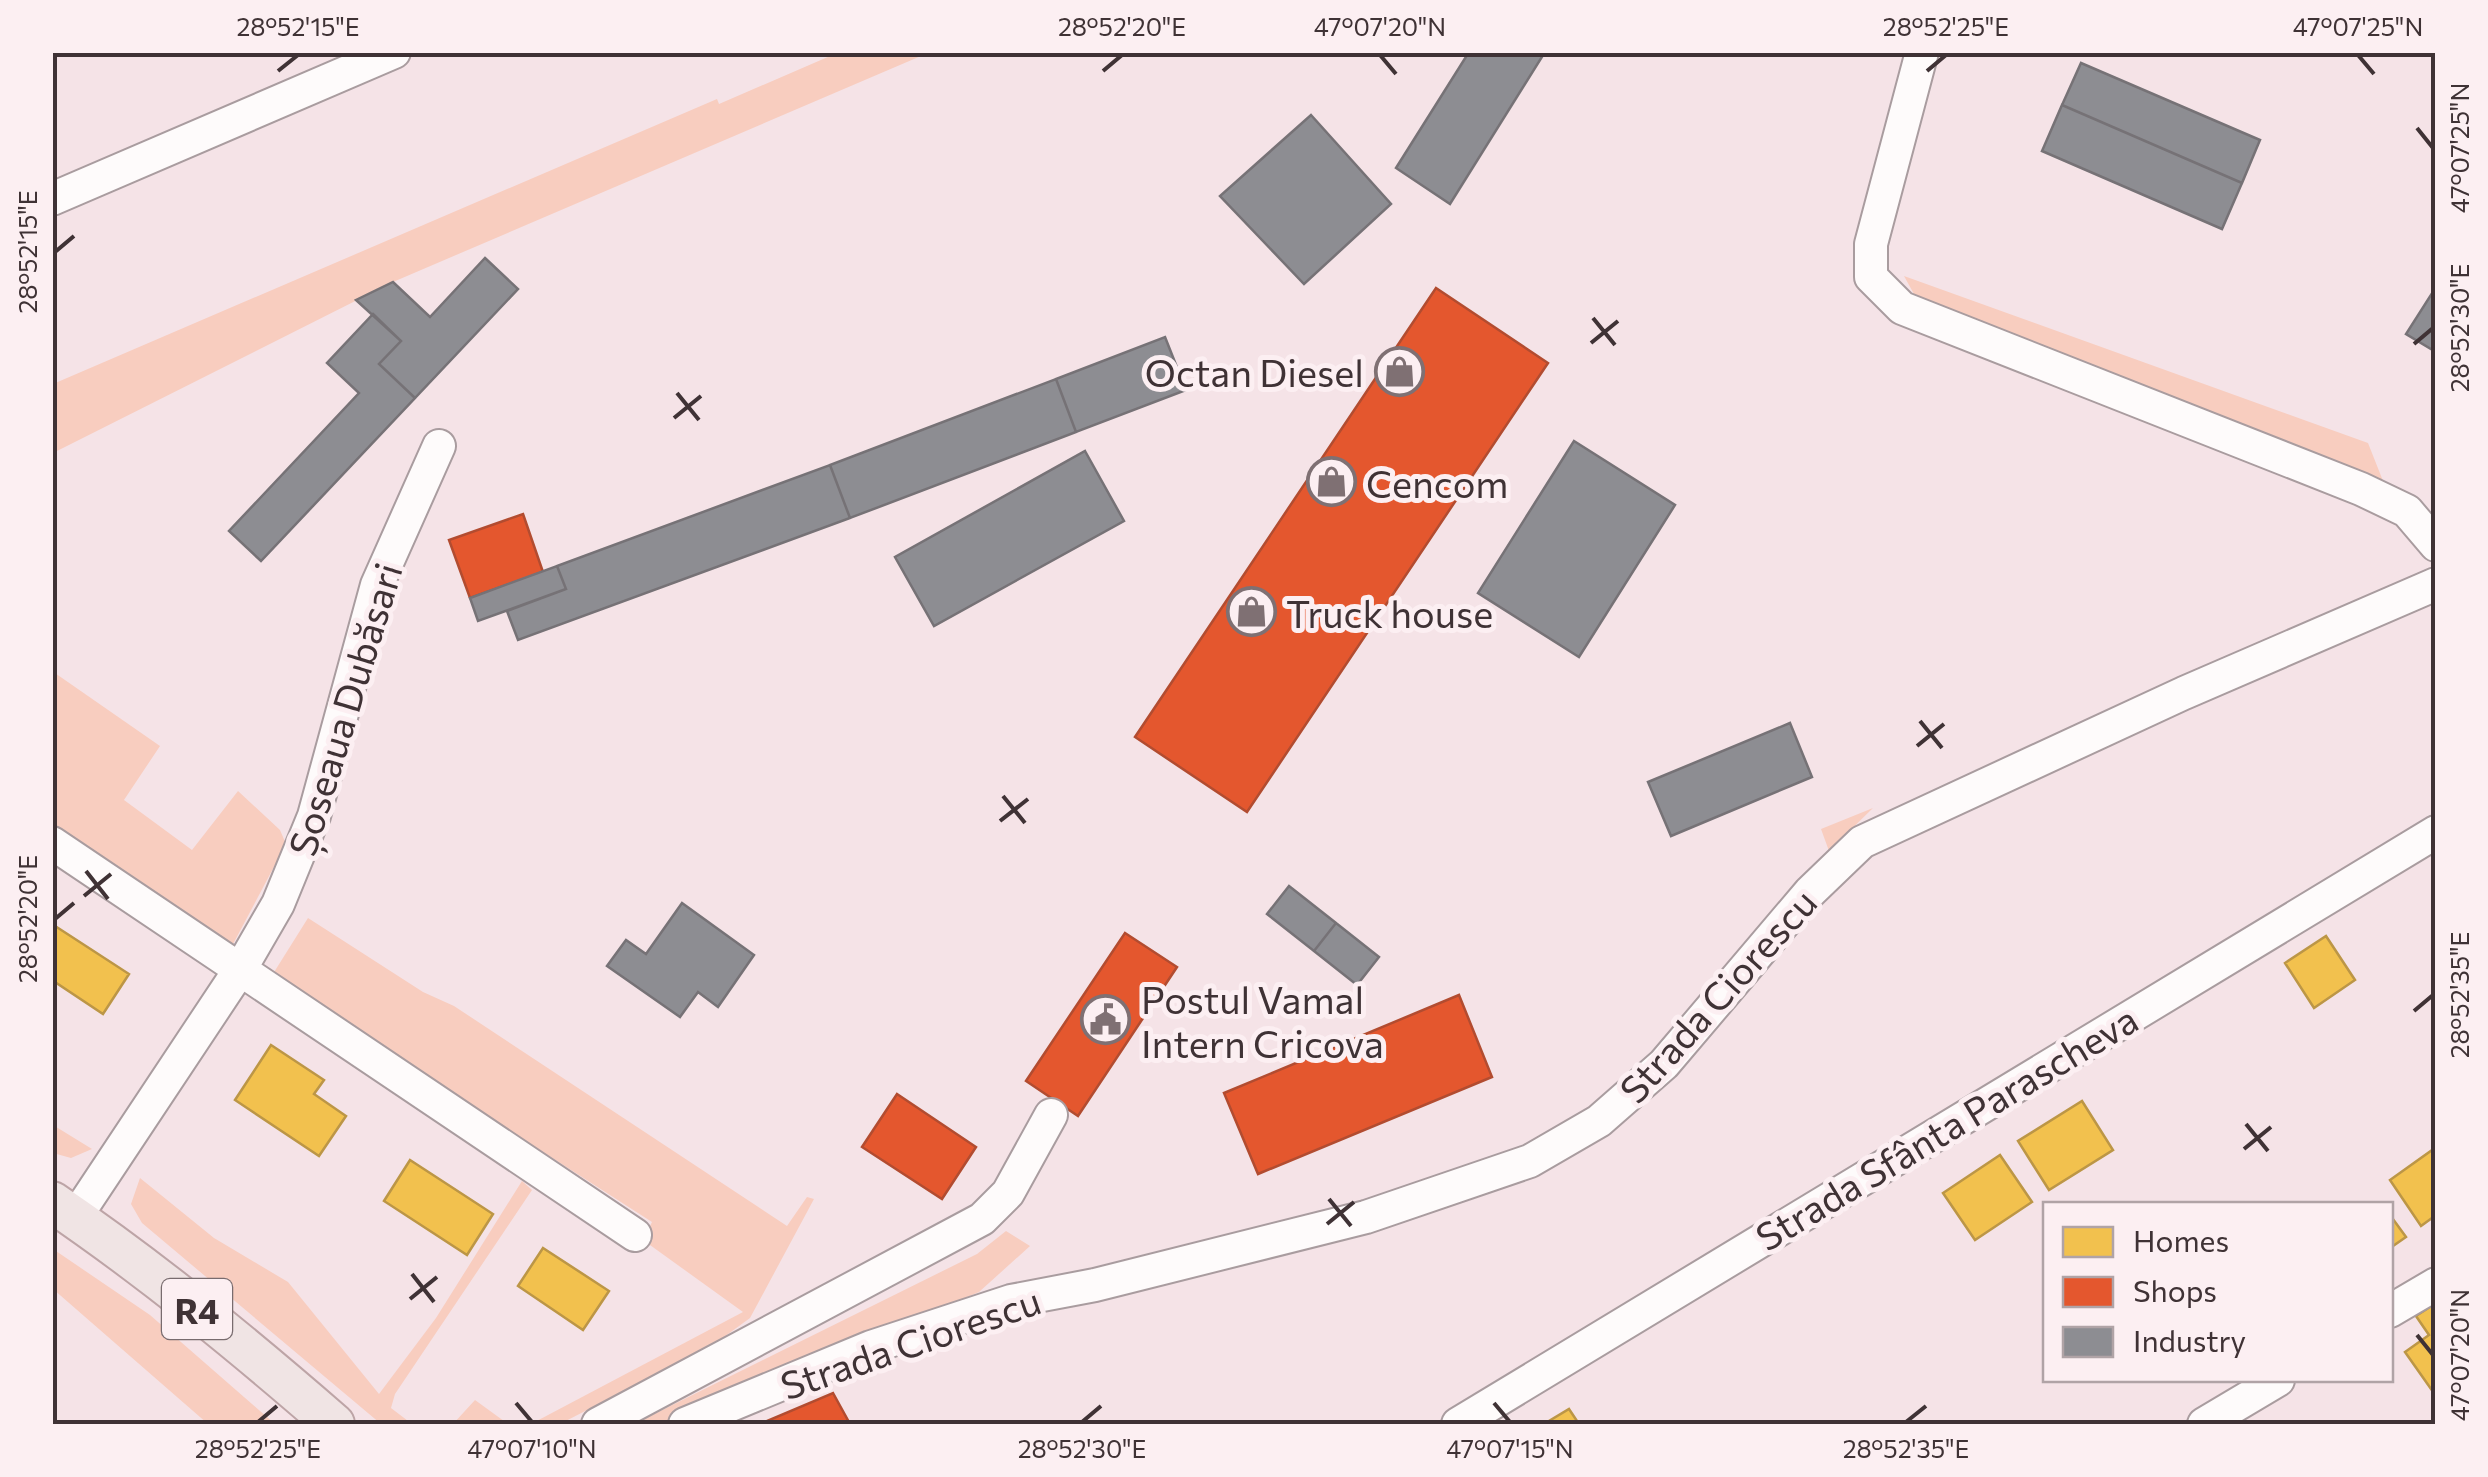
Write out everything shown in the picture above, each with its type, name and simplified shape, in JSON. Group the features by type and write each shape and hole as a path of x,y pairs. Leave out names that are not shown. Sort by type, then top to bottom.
{"main road":[{"name":"R4","path":"64,1210 246,1348 334,1424"}],"street":[{"path":"52,200 394,52"},
{"path":"1922,52 1871,244 1871,277 1902,308 2361,490 2406,512 2436,545"},
{"name":"Șoseaua Dubăsari","path":"64,1210 242,968 304,846 377,585 439,446"},
{"name":"Strada Ciorescu","path":"684,1424 870,1347 1011,1300 1096,1285 1366,1217 1530,1161 1598,1121 1664,1064 1786,918 1862,842 2166,701 2436,584"},
{"name":"Strada Sfânta Parascheva","path":"1458,1424 2436,832"},
{"path":"52,844 636,1236"},
{"path":"598,1424 982,1220 1008,1193 1051,1115"},
{"path":"2393,1309 2436,1284"},
{"path":"2204,1424 2275,1382"}],"shaded area":[{"path":"837,53 928,53 393,282 53,453 53,384 717,99 719,104"},
{"path":"1904,276 2368,443 2385,486 1914,294"},
{"path":"52,671 160,746 124,800 192,850 238,791 280,830 286,844 232,946 53,830"},
{"path":"1873,808 1829,851 1821,829"},
{"path":"308,918 423,992 454,1006 787,1226 807,1197 814,1199 750,1318 713,1345 560,1424 531,1424 743,1312 643,1240 652,1222 271,977"},
{"path":"52,1125 92,1149 71,1158 53,1153"},
{"path":"140,1178 214,1238 288,1282 379,1394 436,1318 522,1181 532,1190 395,1394 391,1408 412,1424 381,1424 142,1223 131,1204"},
{"path":"1006,1231 1030,1246 979,1292 667,1424 634,1424 977,1254"},
{"path":"53,1249 150,1315 275,1424 208,1424 53,1289"},
{"path":"475,1400 508,1424 453,1424"}],"building: Homes":[{"path":"52,924 129,974 103,1014 52,980"},
{"path":"2326,936 2355,980 2314,1008 2285,963"},
{"path":"271,1045 324,1080 314,1094 346,1116 319,1156 235,1100"},
{"path":"2082,1101 2113,1150 2049,1190 2018,1141"},
{"path":"2435,1148 2436,1215 2421,1226 2390,1180"},
{"path":"2000,1155 2032,1202 1975,1240 1943,1193"},
{"path":"410,1160 493,1214 467,1255 384,1201"},
{"path":"2393,1219 2406,1237 2393,1246"},
{"path":"543,1248 609,1291 583,1330 518,1286"},
{"path":"2436,1303 2436,1396 2405,1352 2429,1335 2416,1316"},
{"path":"1569,1409 1579,1424 1544,1424"}],"building: Shops":[{"path":"1436,288 1548,363 1247,812 1135,737"},
{"path":"523,514 543,572 470,598 449,540"},
{"path":"1125,933 1177,967 1078,1116 1026,1081"},
{"path":"1459,995 1492,1077 1258,1174 1224,1093"},
{"path":"897,1094 976,1147 942,1199 862,1147"},
{"path":"833,1393 850,1424 760,1424"}],"building: Industry":[{"path":"1469,52 1545,52 1450,204 1396,168"},
{"path":"2081,63 2260,140 2242,183 2062,105"},
{"path":"2062,105 2242,183 2222,229 2042,151"},
{"path":"1311,115 1391,204 1304,284 1220,196"},
{"path":"485,258 518,289 415,398 379,364 401,341 356,300 393,282 430,317"},
{"path":"2436,287 2436,352 2406,334"},
{"path":"373,314 401,341 379,364 415,398 261,561 229,531 359,393 327,363"},
{"path":"1165,337 1186,390 1076,432 1056,379"},
{"path":"1056,379 1076,432 850,518 830,465"},
{"path":"1574,441 1675,505 1579,657 1478,593"},
{"path":"1085,451 1124,521 934,626 895,557"},
{"path":"830,465 850,518 518,640 507,611 566,589 557,566"},
{"path":"557,566 566,589 478,621 470,598"},
{"path":"1790,723 1812,777 1671,836 1648,782"},
{"path":"1289,886 1336,923 1314,951 1267,914"},
{"path":"682,903 754,955 718,1007 698,992 680,1017 607,966 626,940 646,954"},
{"path":"1336,923 1379,957 1357,985 1314,951"}],"place":[{"name":"Octan Diesel","path":"1399,371"},
{"name":"Cencom","path":"1331,482"},
{"name":"Truck house","path":"1251,612"},
{"name":"Postul Vamal Intern Cricova","path":"1106,1020"}]}
